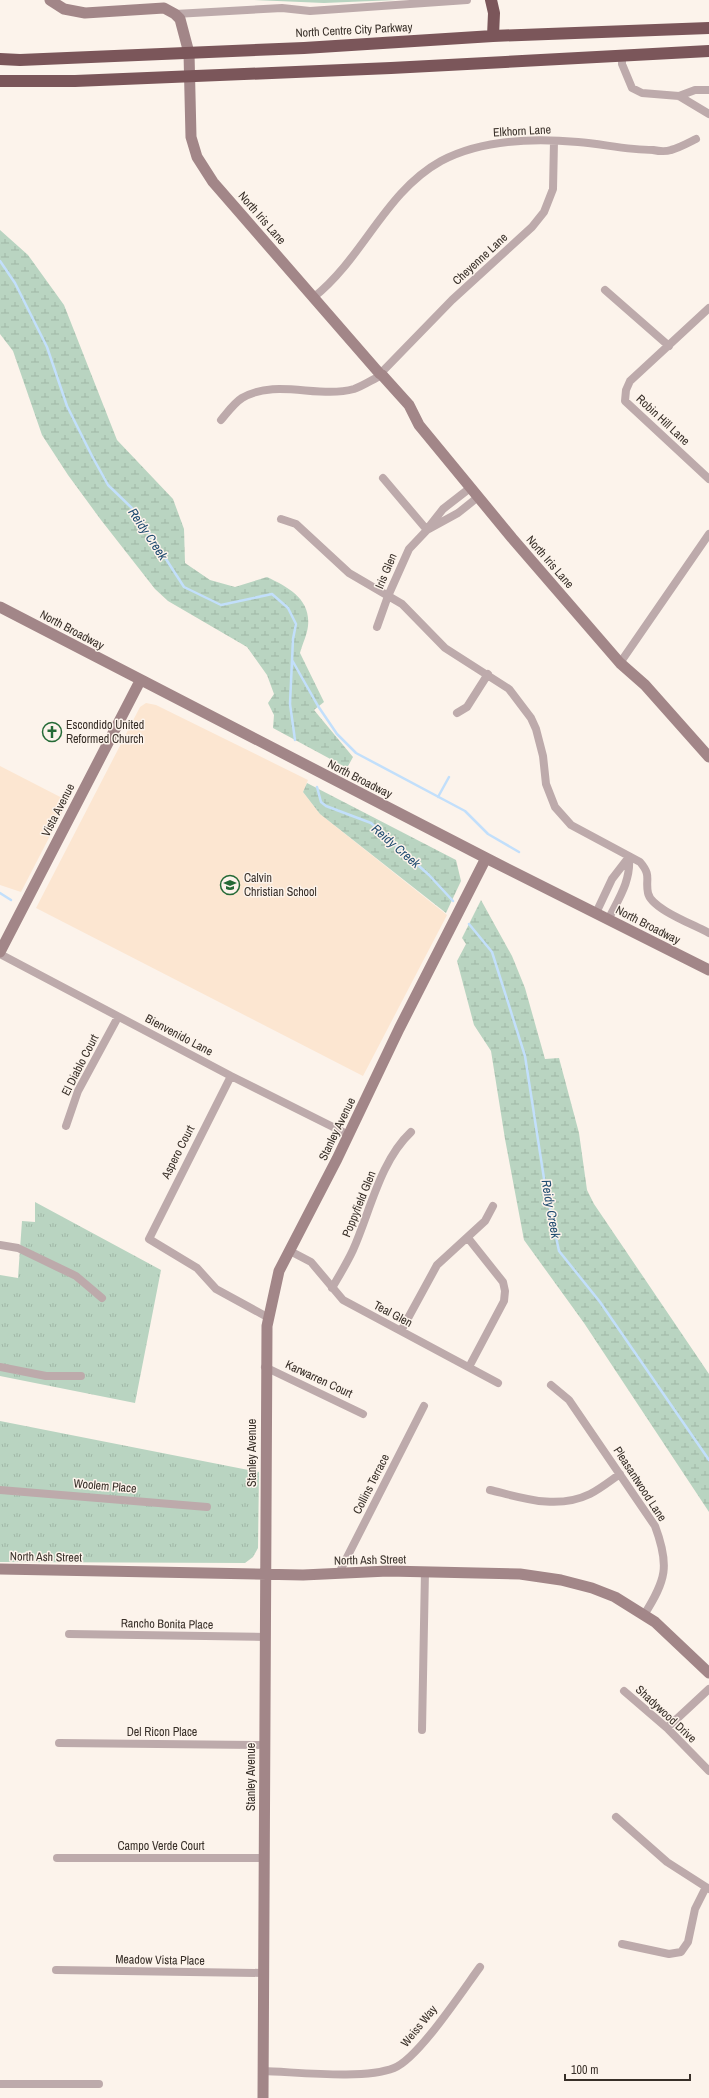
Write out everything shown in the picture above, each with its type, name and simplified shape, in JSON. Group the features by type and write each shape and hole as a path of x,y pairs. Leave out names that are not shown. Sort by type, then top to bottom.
{"highway":[{"path":"492,0 494,13 493,36"},
{"name":"North Centre City Parkway","path":"0,59 20,60 189,53 493,36 709,28"},
{"path":"0,81 190,77 709,51"}],"street":[{"path":"50,0 64,9 85,13 164,8 175,14 282,8 310,11 467,0"},
{"name":"North Iris Lane","path":"175,14 180,19 189,53 190,131 197,157 213,182 409,405 419,425 470,488 620,663 645,685 709,757"},
{"path":"622,56 622,64 632,88 642,93 679,96 695,90 709,90"},
{"path":"679,96 709,114"},
{"name":"Elkhorn Lane","path":"314,297 332,283 347,267 397,196 412,182 441,161 484,145 500,142 578,142 630,150 670,151 696,139"},
{"name":"Cheyenne Lane","path":"221,420 240,399 255,392 279,389 328,392 355,389 381,374 452,300 532,227 544,212 553,189 554,141"},
{"path":"606,290 669,346"},
{"name":"Robin Hill Lane","path":"709,308 630,381 626,390 625,401 709,479"},
{"path":"383,478 427,530"},
{"name":"Iris Glen","path":"378,627 388,596 409,549 427,530 443,509 470,488"},
{"name":"Iris Glen","path":"427,530 458,513 478,497"},
{"path":"281,519 296,524 349,573 412,612 445,648 488,674 509,689 530,718 541,743 546,784 549,794 564,818 571,825 585,834 640,862 646,869 649,878 648,894 655,905 709,933"},
{"path":"620,663 709,534"},
{"name":"North Broadway","path":"0,607 140,681 486,858 709,969"},
{"path":"457,713 468,707 488,674"},
{"name":"Vista Avenue","path":"0,953 140,681"},
{"path":"596,913 612,879 629,857"},
{"path":"608,920 626,887 630,870 629,857"},
{"name":"Stanley Avenue","path":"262,2098 266,1574 265,1367 267,1326 279,1271 349,1135 399,1029 486,858"},
{"name":"Bienvenido Lane","path":"0,953 231,1076 349,1135"},
{"name":"El Diablo Court","path":"66,1126 78,1091 118,1017"},
{"name":"Aspero Court","path":"231,1076 149,1239 197,1268 216,1289 269,1318"},
{"name":"Poppyfield Glen","path":"332,1288 353,1252 390,1158 399,1143 411,1132"},
{"path":"402,1332 437,1265 485,1221 493,1206"},
{"path":"468,1238 503,1282 505,1291 504,1301 469,1367"},
{"path":"0,1245 18,1248 76,1276 102,1298"},
{"name":"Teal Glen","path":"290,1251 311,1262 343,1300 498,1383"},
{"path":"0,1367 46,1376 81,1376"},
{"name":"Karwarren Court","path":"265,1367 363,1414"},
{"name":"Pleasantwood Lane","path":"551,1385 569,1400 655,1526 664,1549 664,1574 656,1595 644,1614"},
{"name":"Collins Terrace","path":"339,1573 424,1406"},
{"path":"490,1490 544,1502 557,1503 590,1494 620,1474"},
{"name":"Woolem Place","path":"0,1490 207,1507"},
{"name":"North Ash Street","path":"0,1569 266,1574 425,1571 520,1574 561,1580 592,1588 609,1595 644,1614 655,1622 709,1673"},
{"path":"422,1730 425,1571"},
{"name":"Rancho Bonita Place","path":"69,1634 265,1637"},
{"path":"667,1728 709,1689"},
{"name":"Shadywood Drive","path":"624,1691 667,1728 709,1771"},
{"name":"Del Ricon Place","path":"60,1743 265,1745"},
{"path":"616,1817 668,1862 707,1888 695,1909 688,1942 681,1952 669,1954 622,1944"},
{"name":"Campo Verde Court","path":"57,1858 264,1858"},
{"name":"Weiss Way","path":"263,2071 371,2074 395,2068 415,2053 480,1967"},
{"name":"Meadow Vista Place","path":"56,1970 263,1973"},
{"path":"0,2084 99,2084"}],"shaded area":[{"name":"Calvin Christian School","path":"146,703 156,705 308,780 303,792 320,814 447,915 363,1076 36,908 140,707"},
{"path":"0,766 68,801 21,892 0,885"}],"green space":[{"path":"254,0 396,0 324,3"},
{"path":"0,230 28,255 64,305 117,440 173,499 184,529 185,563 210,580 235,587 267,577 283,585 302,601 306,608 308,626 300,653 324,702 314,710 353,757 347,768 273,728 274,715 268,703 274,694 267,675 247,647 168,601 155,589 101,520 68,475 42,435 13,351 0,334"},
{"path":"307,783 456,860 461,881 446,913 320,814 303,792"},
{"path":"481,900 512,956 525,988 545,1059 559,1058 579,1133 587,1190 594,1204 709,1374 709,1512 584,1323 524,1240 505,1139 491,1051 474,1025 457,961 466,944 462,938"},
{"path":"35,1202 161,1270 135,1403 0,1376 0,1275 18,1278 22,1221 35,1222"},
{"path":"0,1421 259,1472 258,1548 253,1557 245,1563 0,1562"}],"waterway":[{"name":"Reidy Creek","path":"0,261 15,283 47,347 67,406 108,485 135,511 184,587 221,605 272,594 288,608 296,624 293,639 290,704 295,740"},
{"path":"292,660 318,706 337,734 356,753 465,811 488,834 519,852"},
{"path":"438,797 449,777"},
{"name":"Reidy Creek","path":"317,787 321,802 326,806 371,823 429,875 453,901"},
{"path":"0,893 11,900"},
{"name":"Reidy Creek","path":"469,924 492,952 525,1056 545,1185 559,1251 600,1302 709,1460"}],"place":[{"name":"Escondido United Reformed Church","path":"52,732"},
{"name":"Calvin Christian School","path":"230,885"}]}
